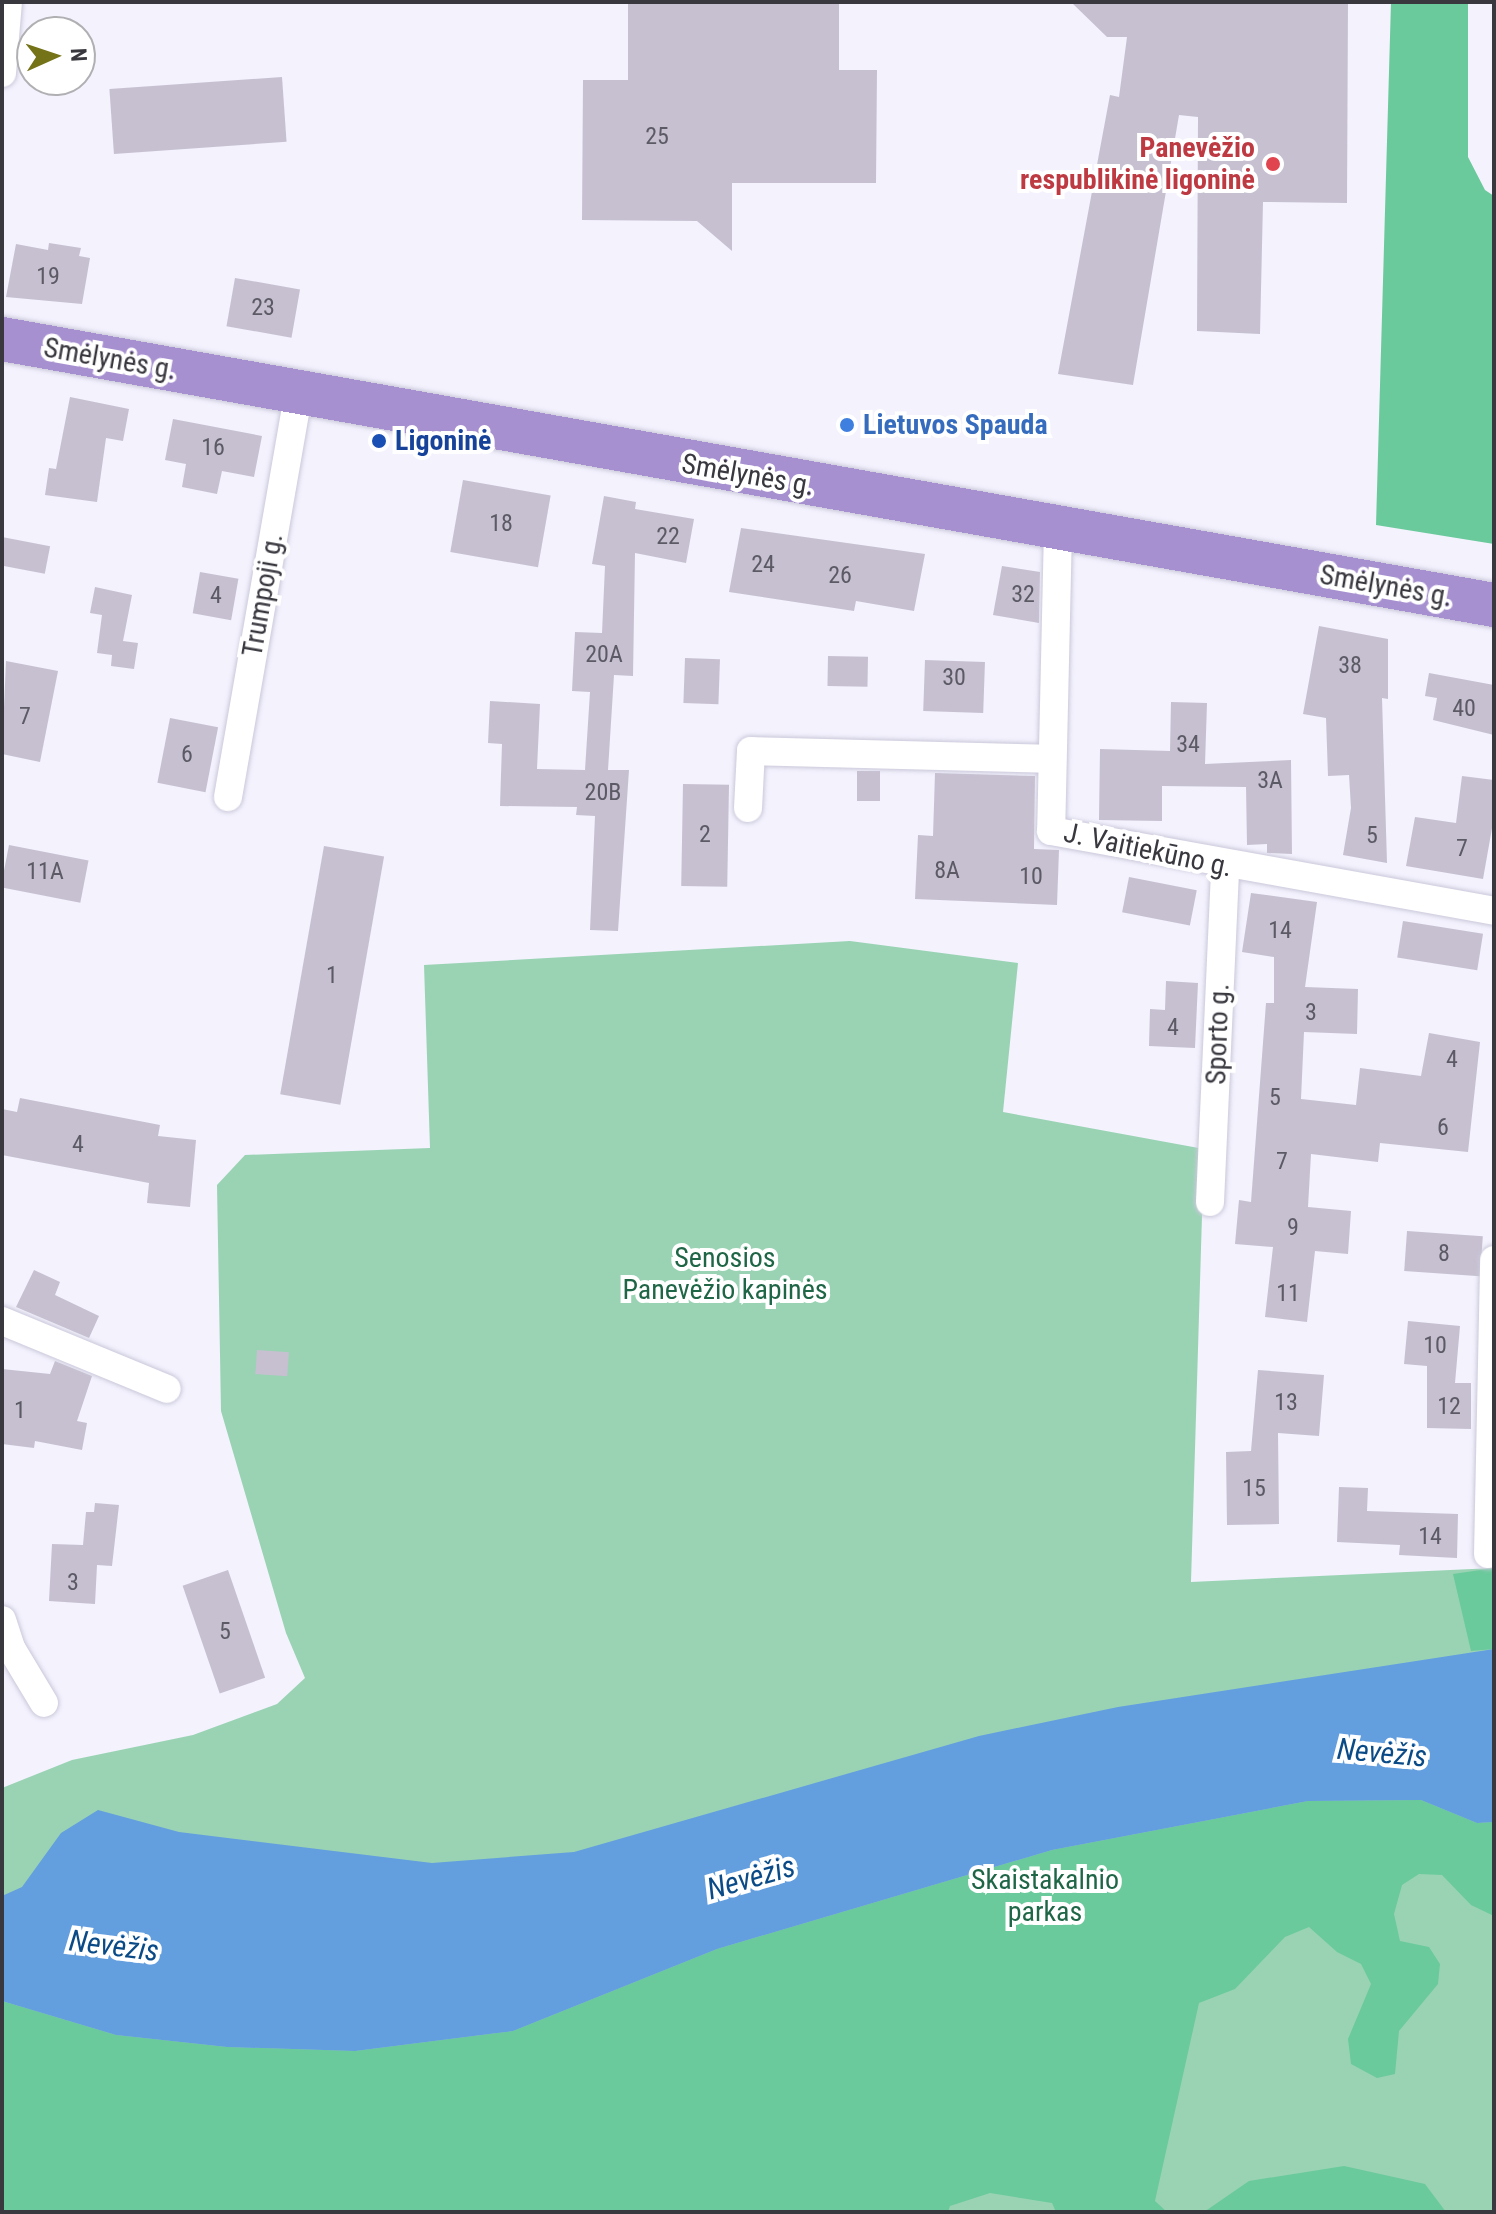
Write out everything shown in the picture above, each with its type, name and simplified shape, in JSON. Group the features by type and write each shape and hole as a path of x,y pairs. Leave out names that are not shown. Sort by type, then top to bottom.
{"highway":[{"name":"Smėlynės g.","path":"2,339 1494,605"}],"street":[{"path":"2,73 8,2"},
{"name":"Trumpoji g.","path":"228,797 298,394"},
{"name":"J. Vaitiekūno g.","path":"1058,529 1051,831 1225,866 1494,911"},
{"path":"748,808 751,751 1052,759"},
{"name":"Sporto g.","path":"1210,1202 1225,866"},
{"path":"1488,1554 1494,1260"},
{"path":"2,1321 167,1389"},
{"path":"2,1620 11,1648 44,1703"}],"green space":[{"path":"1391,2 1468,2 1468,157 1485,190 1494,196 1494,544 1376,525"},
{"name":"Skaistakalnio parkas","path":"850,941 1018,963 1003,1112 1204,1149 1191,1582 1494,1568 1494,2212 2,2212 2,1788 72,1760 193,1735 277,1704 305,1678 286,1633 221,1411 217,1185 245,1155 430,1148 424,965"},
{"path":"1494,1568 1494,1649 1471,1651 1453,1574"},
{"path":"1421,1800 1477,1823 1494,1822 1494,1916 1471,1905 1442,1875 1419,1874 1402,1885 1394,1914 1400,1941 1429,1947 1440,1964 1438,1984 1399,2031 1395,2074 1377,2078 1351,2064 1348,2039 1371,1984 1361,1964 1337,1952 1309,1927 1285,1937 1235,1989 1199,2003 1155,2201 1167,2212 1056,2212 1052,2203 990,2193 950,2206 948,2212 2,2212 2,2001 116,2035 227,2047 355,2051 513,2031 717,1949 1052,1850 1308,1801"},
{"path":"1344,2166 1425,2184 1446,2212 1204,2212 1249,2181"}],"water":[{"name":"Nevėžis","path":"1494,1649 1494,1822 1477,1823 1421,1800 1308,1801 1052,1850 717,1949 513,2031 355,2051 227,2047 116,2035 2,2001 2,1896 22,1887 61,1833 98,1810 179,1832 432,1863 574,1852 979,1736 1118,1707"}],"building":[{"path":"628,2 839,2 839,70 877,70 876,183 732,183 732,251 697,221 582,220 583,80 628,80"},
{"name":"Panevėžio respublikinė ligoninė","path":"1071,2 1348,2 1347,203 1263,202 1260,334 1197,331 1198,117 1179,115 1133,385 1058,374 1110,95 1119,97 1127,37 1107,37"},
{"path":"282,77 287,142 114,154 109,89"},
{"path":"49,243 81,248 79,256 90,258 82,304 6,297 16,244 48,250"},
{"path":"235,278 300,289 291,338 226,326"},
{"path":"70,397 129,409 123,441 106,438 97,502 45,495 49,468 56,469"},
{"path":"173,419 262,436 254,477 222,471 217,494 182,487 186,464 165,460"},
{"path":"463,480 551,495 538,567 450,552"},
{"path":"604,496 636,502 635,509 694,519 686,563 635,553 633,676 614,675 608,770 629,770 618,931 590,930 595,816 576,815 577,807 500,806 502,744 488,743 490,701 540,704 537,769 585,770 590,692 572,691 575,632 602,633 605,566 592,564"},
{"path":"741,528 925,554 914,611 856,601 854,611 729,592"},
{"path":"2,537 50,546 45,574 2,566"},
{"path":"1002,566 1040,572 1039,623 993,615"},
{"path":"200,572 238,579 231,620 193,613"},
{"path":"95,587 132,595 123,641 138,643 134,669 111,666 112,655 97,653 102,615 90,613"},
{"path":"1319,626 1388,639 1388,699 1382,698 1387,863 1343,855 1351,808 1349,775 1328,776 1326,718 1303,714"},
{"path":"828,656 868,657 867,687 827,686"},
{"path":"685,658 720,659 718,704 683,703"},
{"path":"925,660 985,662 983,713 923,711"},
{"path":"6,661 58,671 40,762 2,754"},
{"path":"1429,673 1494,685 1494,735 1433,720 1437,698 1425,696"},
{"path":"1171,702 1207,703 1205,764 1291,760 1292,854 1267,853 1267,844 1247,845 1246,787 1162,786 1162,821 1099,820 1100,749 1170,751"},
{"path":"170,718 218,727 206,792 157,783"},
{"path":"857,771 880,771 880,801 857,801"},
{"path":"935,773 1035,776 1034,849 1059,850 1057,905 915,899 918,835 933,836"},
{"path":"1462,776 1494,780 1494,817 1483,879 1406,866 1415,817 1456,823"},
{"path":"683,784 729,785 727,887 681,886"},
{"path":"9,845 89,860 80,903 2,887"},
{"path":"324,846 384,857 340,1105 280,1094"},
{"path":"1129,877 1197,890 1190,926 1122,912"},
{"path":"1251,893 1317,902 1305,987 1358,989 1357,1034 1304,1032 1301,1099 1356,1105 1360,1068 1421,1076 1429,1033 1480,1042 1468,1152 1380,1143 1378,1162 1311,1154 1308,1207 1351,1211 1348,1254 1315,1251 1307,1322 1265,1317 1273,1247 1235,1244 1239,1200 1251,1202 1266,1003 1274,1003 1274,957 1242,952"},
{"path":"1403,921 1483,934 1477,970 1397,958"},
{"path":"1166,981 1198,983 1195,1048 1149,1046 1150,1009 1165,1010"},
{"path":"20,1098 160,1125 158,1136 196,1140 190,1207 147,1203 149,1183 2,1155 2,1109 17,1112"},
{"path":"1407,1231 1483,1236 1480,1276 1404,1271"},
{"path":"34,1270 60,1282 55,1295 99,1316 89,1338 16,1307"},
{"path":"1408,1321 1460,1326 1455,1383 1471,1383 1471,1429 1427,1428 1427,1366 1404,1364"},
{"path":"257,1350 289,1352 287,1376 255,1374"},
{"path":"55,1361 92,1376 77,1421 87,1423 82,1450 35,1441 34,1448 2,1444 2,1369 50,1374"},
{"path":"1258,1370 1324,1375 1319,1436 1278,1433 1279,1524 1227,1525 1226,1452 1251,1451"},
{"path":"1339,1487 1368,1488 1367,1511 1458,1514 1457,1558 1399,1555 1400,1545 1337,1542"},
{"path":"95,1503 119,1505 112,1566 97,1565 95,1604 49,1601 52,1544 83,1545 86,1512 94,1512"},
{"path":"228,1570 265,1678 220,1693 183,1586"}],"place":[{"name":"Panevėžio respublikinė ligoninė","path":"1273,164"},
{"name":"Lietuvos Spauda","path":"847,425"},
{"name":"Ligoninė","path":"379,441"}],"park label":[{"name":"Senosios Panevėžio kapinės","path":"725,1274"}]}
